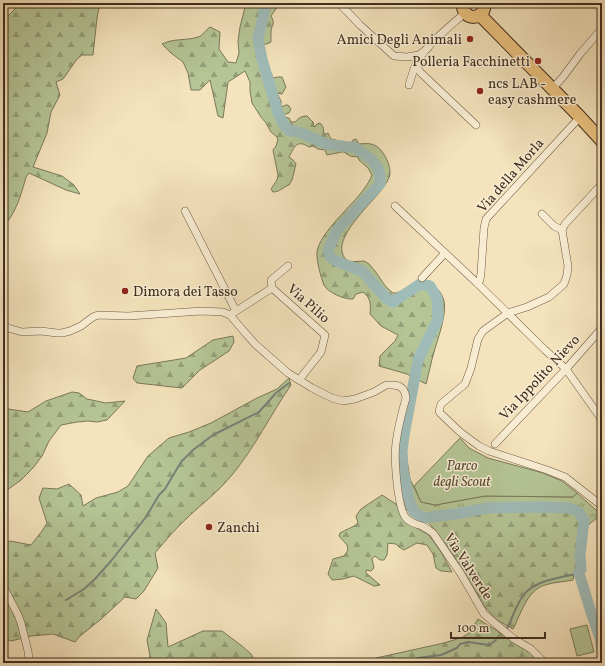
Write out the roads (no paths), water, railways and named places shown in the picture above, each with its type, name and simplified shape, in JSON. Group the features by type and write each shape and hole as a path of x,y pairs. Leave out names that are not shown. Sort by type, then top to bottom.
{"main road":[{"path":"465,9 471,17 475,17 480,15 484,9 484,3"},
{"path":"480,15 602,141"}],"street":[{"path":"339,3 360,25 394,56 407,57 419,55 428,48"},
{"path":"409,85 416,65 428,48 465,9"},
{"path":"552,89 599,32"},
{"path":"416,65 424,75 476,125"},
{"name":"Via della Morla","path":"477,283 480,280 481,273 486,219 580,117"},
{"path":"602,184 565,224 562,230 568,266 564,284 549,297 527,307 508,313 483,331 478,339 471,368 465,384 441,404 439,411 440,414 460,432 479,446 489,451 565,477 602,505"},
{"path":"395,206 566,369 602,420"},
{"path":"185,211 233,313"},
{"path":"542,214 554,226 562,230"},
{"path":"422,278 445,253"},
{"name":"Via Pilio","path":"288,266 272,280 272,288 325,335 321,352 299,380"},
{"name":"Via Pilio","path":"233,313 272,288"},
{"path":"3,324 8,328 22,332 41,331 62,333 81,326 98,315 154,315 202,311 233,313"},
{"name":"Via Valverde","path":"233,313 241,328 255,344 288,373 332,398 343,401 354,399 374,392 386,385 393,384 403,389 406,398 397,435 396,453 399,500 405,517 432,533 461,574 484,614 514,639 531,649 545,663"},
{"name":"Via Ippolito Nievo","path":"495,444 566,369 602,328"},
{"path":"3,586 22,623 28,651 28,663"}],"waterway":[{"path":"266,3 258,39 262,59 278,113 284,125 290,131 299,132 326,144 356,148 371,159 379,170 380,184 337,230 328,250 330,257 336,261 362,271 387,299 393,302 420,284 430,286 437,298 438,319 418,360 402,452 403,469 409,500 414,512 423,518 487,508 569,508 579,512 584,521 580,555 581,569 579,573 600,638 602,651"},
{"path":"66,600 84,589 111,561 146,517 181,462 193,450 213,435 259,412 276,393 289,383"},
{"path":"507,628 519,602 532,588 555,578 579,573"},
{"path":"408,663 418,658 441,655 457,648 460,644 468,642 489,645 496,640"},
{"path":"373,663 382,663"}],"place":[{"name":"Amici Degli Animali","path":"470,39"},
{"name":"Polleria Facchinetti","path":"538,61"},
{"name":"ncs LAB - easy cashmere","path":"480,91"},
{"name":"Dimora dei Tasso","path":"125,291"},
{"name":"Zanchi","path":"209,527"}],"park label":[{"name":"Parco degli Scout","path":"462,474"}]}
